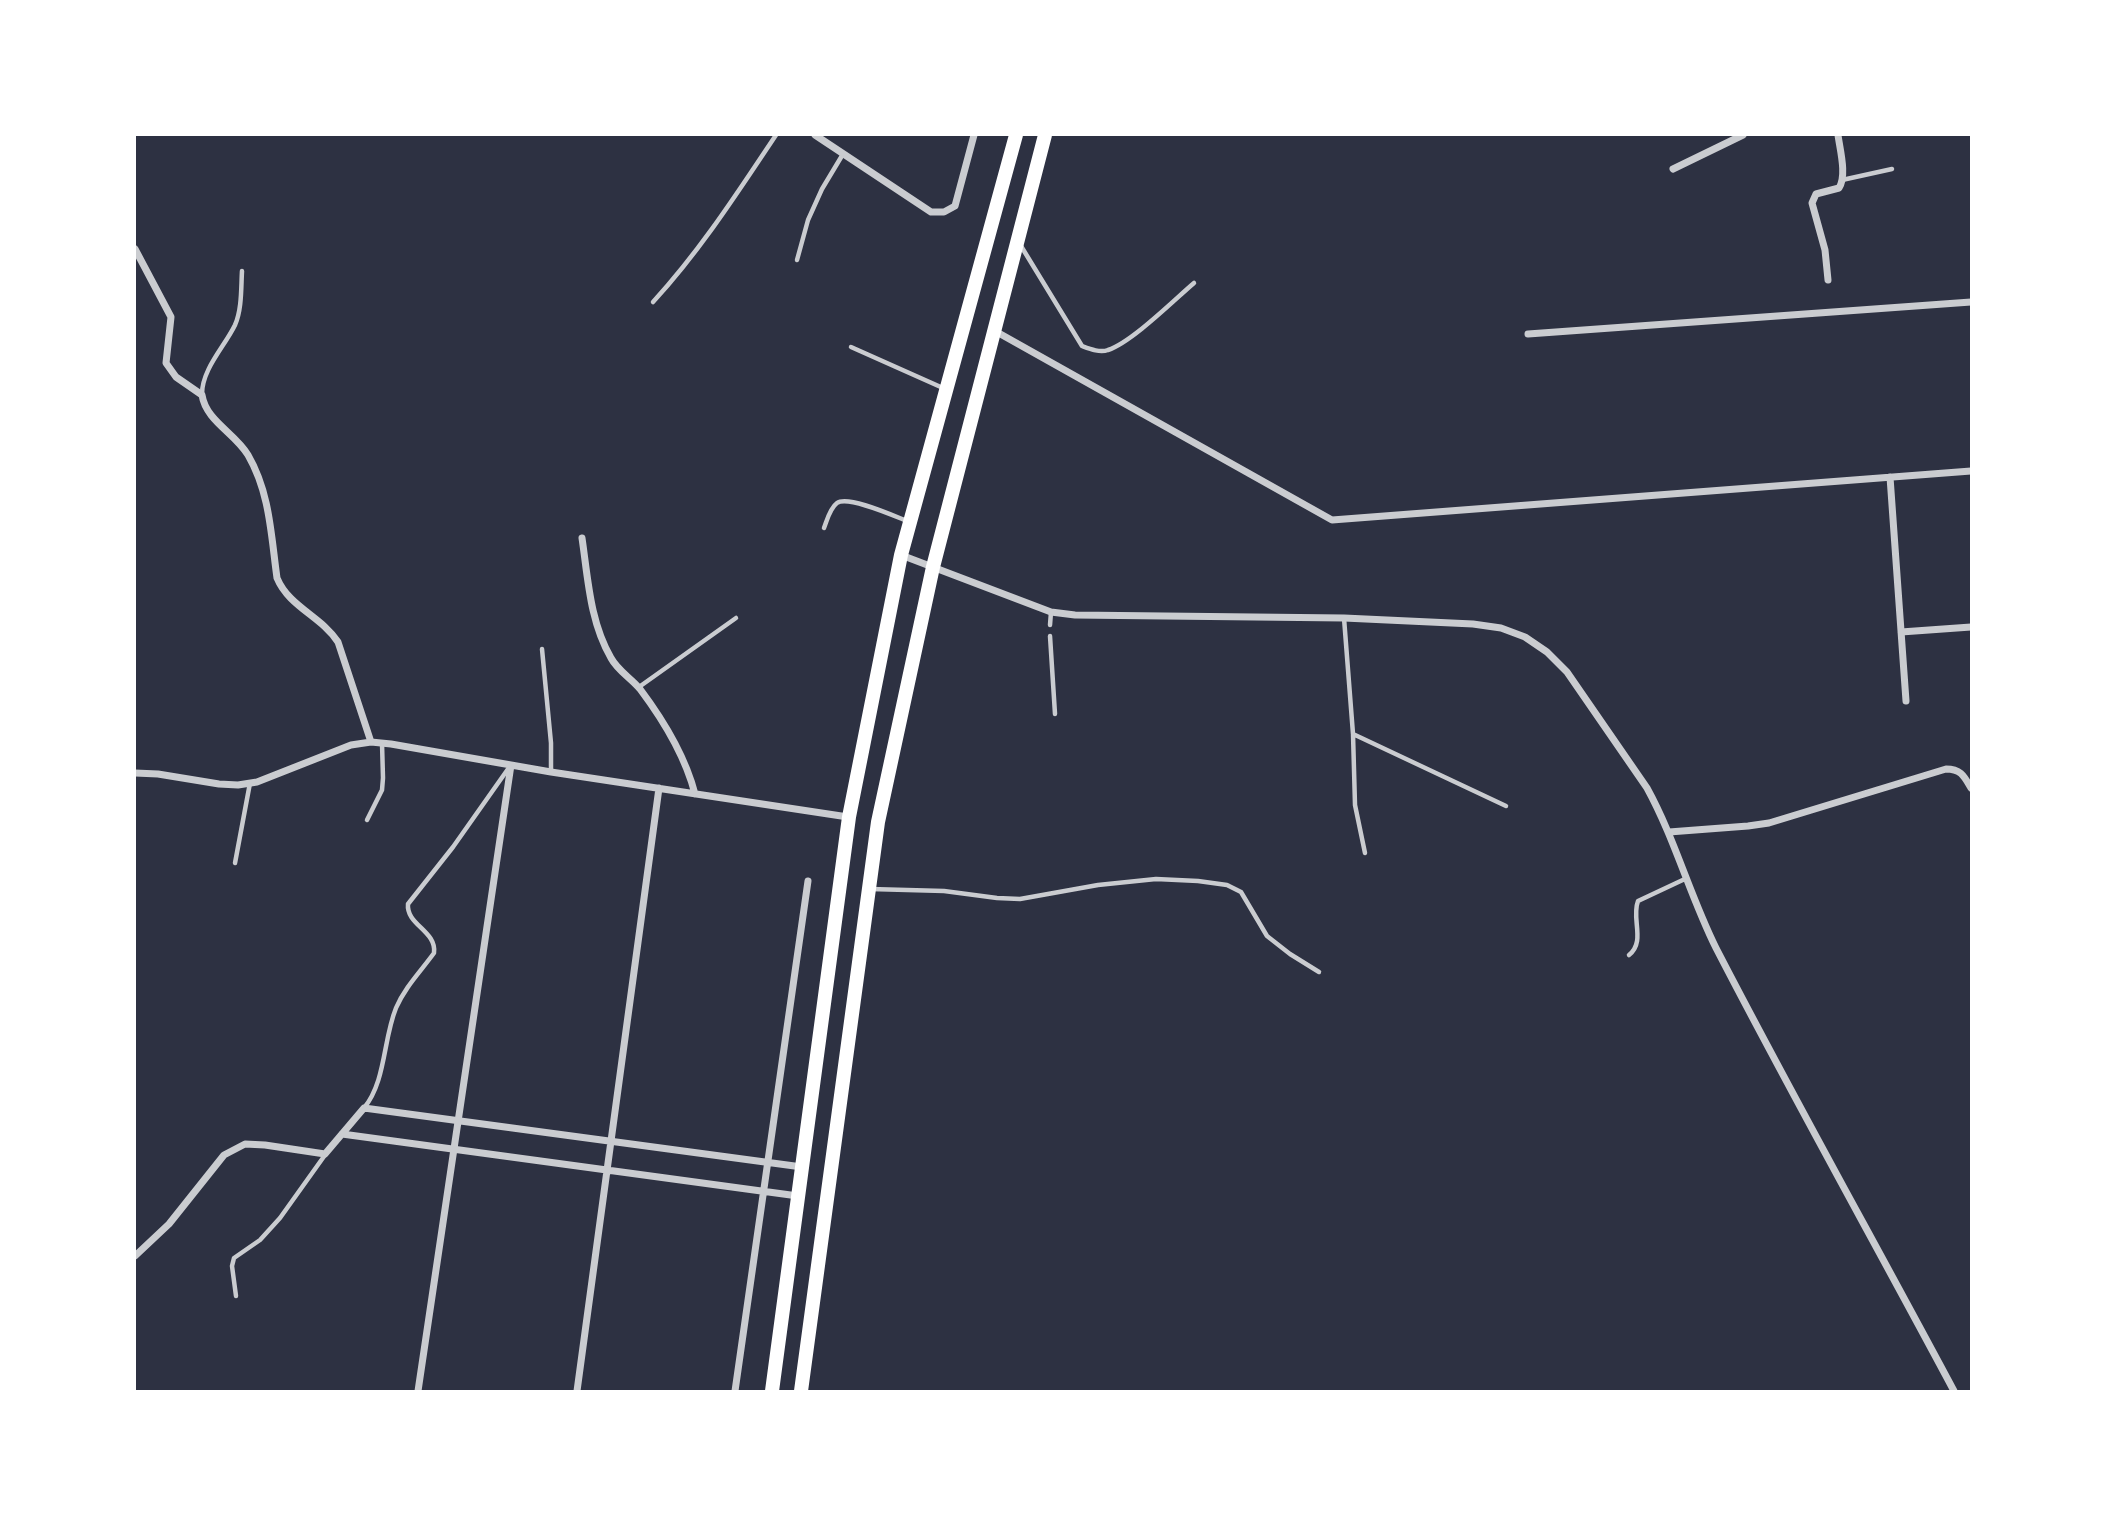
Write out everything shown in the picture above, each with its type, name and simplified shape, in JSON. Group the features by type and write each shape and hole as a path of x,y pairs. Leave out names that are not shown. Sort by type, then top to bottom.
{"highway":[{"path":"772,1391 849,817 901,555 1016,135"},
{"path":"801,1391 878,822 933,567 1045,135"}],"street":[{"path":"815,135 824,138 931,212 944,212 954,206 974,135"},
{"path":"1672,169 1743,135"},
{"path":"1828,280 1825,250 1812,203 1816,194 1839,188 1842,180 1838,135"},
{"path":"135,249 171,317 166,363 176,377 202,395 210,414 247,454 267,499 277,578 282,590 331,630 338,642 371,743"},
{"path":"1528,334 1971,302"},
{"path":"993,330 1332,520 1971,471"},
{"path":"1890,477 1906,701"},
{"path":"582,538 591,603 601,639 619,670 639,687 680,751 695,793"},
{"path":"901,555 1051,612 1075,615 1344,618 1473,624 1501,628 1525,637 1547,652 1567,672 1647,788 1670,832 1715,945 1954,1391"},
{"path":"1901,632 1971,627"},
{"path":"135,773 219,784 250,783 351,745 382,743 551,772 849,817"},
{"path":"418,1391 511,765"},
{"path":"1670,832 1769,823 1946,769 1955,769 1963,774 1971,788"},
{"path":"577,1391 659,788"},
{"path":"735,1391 808,881"},
{"path":"135,1256 169,1224 225,1155 245,1144 325,1154 364,1108 802,1167"},
{"path":"342,1134 798,1196"}],"lane":[{"path":"653,302 677,276 776,135"},
{"path":"797,260 808,220 843,153"},
{"path":"1842,180 1892,169"},
{"path":"1017,239 1082,346 1090,349 1105,351 1116,346 1194,283"},
{"path":"202,395 207,374 236,323 240,309 242,271"},
{"path":"851,347 948,390"},
{"path":"824,528 834,504 840,501 848,501 911,523"},
{"path":"1050,625 1051,612"},
{"path":"639,687 736,618"},
{"path":"1344,618 1353,734 1355,805 1365,853"},
{"path":"1050,636 1055,714"},
{"path":"542,649 551,772"},
{"path":"1353,734 1506,806"},
{"path":"367,820 382,790 382,743"},
{"path":"364,1108 380,1074 397,1007 434,953 433,943 409,916 408,904 453,847 511,765"},
{"path":"235,863 250,783"},
{"path":"1629,955 1634,952 1638,940 1635,916 1637,901 1687,878"},
{"path":"868,888 944,891 1020,899 1098,885 1156,879 1227,885 1241,892 1267,936 1319,972"},
{"path":"236,1296 232,1266 234,1258 260,1240 325,1154"}]}
